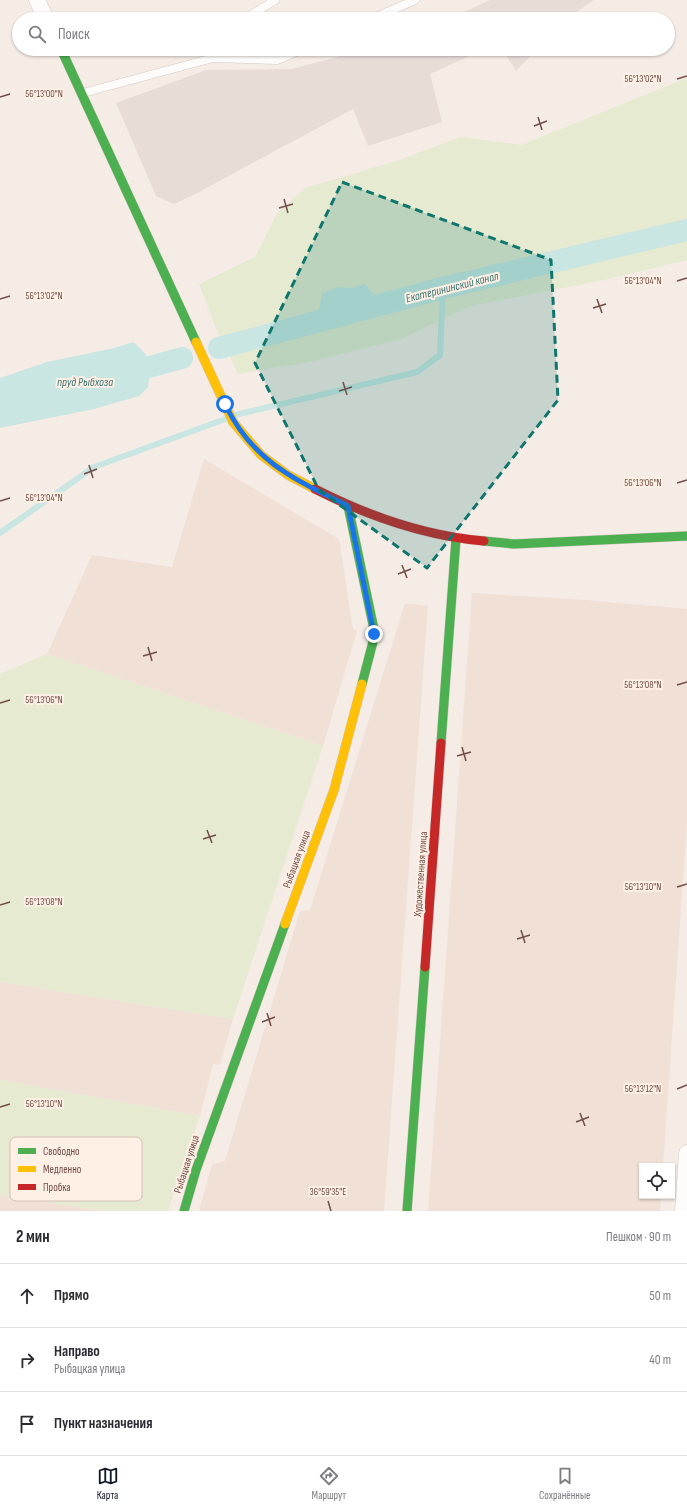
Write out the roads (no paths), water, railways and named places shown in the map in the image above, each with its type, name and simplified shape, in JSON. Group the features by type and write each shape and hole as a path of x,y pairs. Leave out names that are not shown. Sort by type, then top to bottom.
{"street":[{"path":"36,0 42,12"},
{"path":"64,56 83,93 225,404 234,422 261,455 288,475 348,506 422,531 456,539 514,544 687,536"},
{"name":"Рыбацкая улица","path":"184,1211 196,1170 334,790 374,634 348,506"},
{"name":"Художественная улица","path":"407,1211 456,539"},
{"path":"683,1211 687,1153"}],"lane":[{"path":"256,12 275,0"},
{"path":"387,12 415,0"},
{"path":"83,93 213,58 277,60 286,56"}],"water":[{"path":"365,284 371,292 376,295 370,310 358,318 346,318 328,324 319,310 322,293 339,287 352,288"},
{"name":"пруд Рыбхоза","path":"133,342 146,356 149,367 148,387 139,396 94,409 0,428 0,378 47,362 114,348"}],"waterway":[{"name":"Екатерининский канал","path":"219,348 443,288 687,230"},
{"path":"0,533 94,467 239,414 417,372 440,355 443,288"},
{"name":"Екатерининский канал","path":"120,375 182,358"}]}
